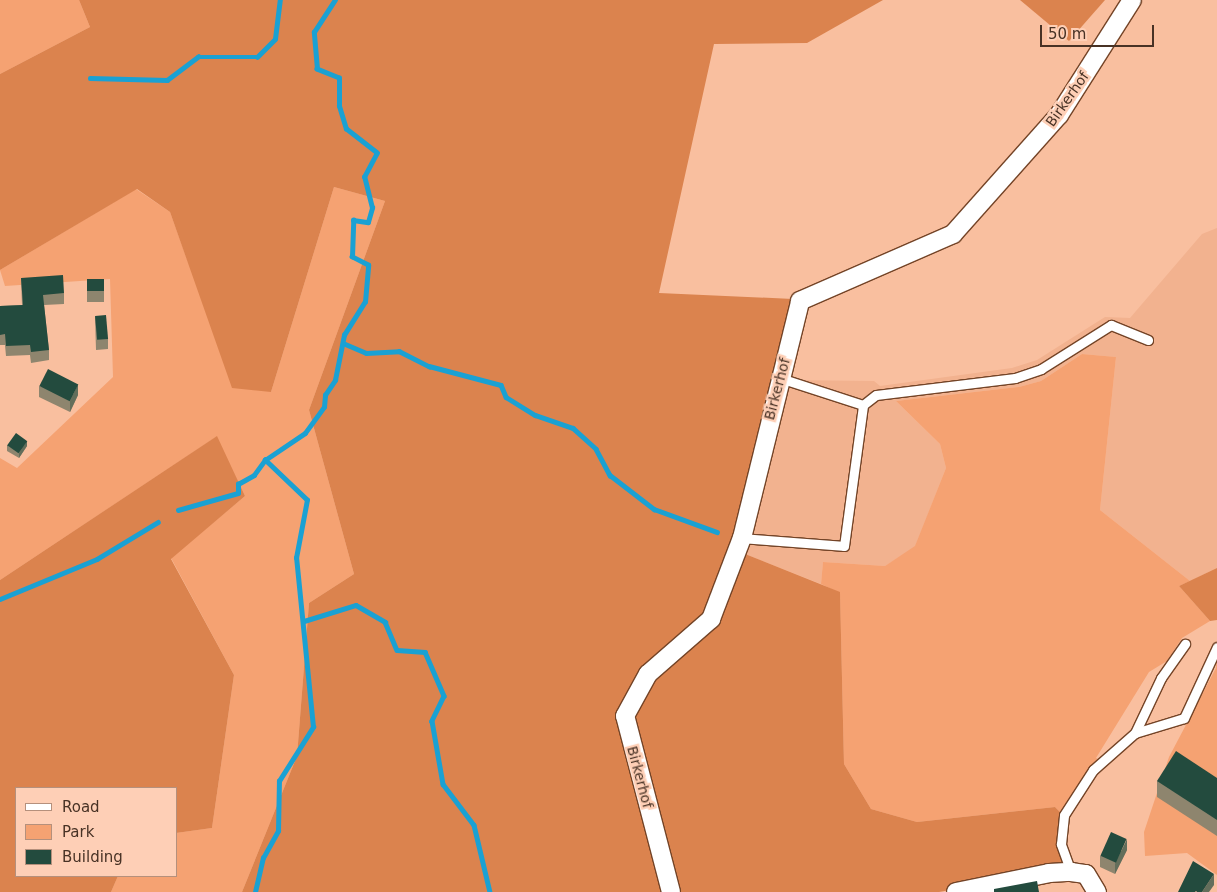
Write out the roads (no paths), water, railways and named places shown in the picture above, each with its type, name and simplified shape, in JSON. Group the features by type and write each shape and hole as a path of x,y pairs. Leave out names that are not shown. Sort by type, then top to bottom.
{"street":[{"name":"Birkerhof","path":"671,892 625,716 648,674 712,620 742,538 800,301 953,234 1059,116 1132,0"},
{"path":"956,892 1049,873 1071,872 1086,874 1097,892"}],"lane":[{"path":"742,538 844,546 863,405 876,395 1015,378 1041,369 1111,325 1148,340"},
{"path":"780,378 863,405"},
{"path":"1071,872 1061,844 1064,815 1093,770 1135,733 1161,678 1185,644"},
{"path":"1135,733 1184,718 1217,647"}],"waterway":[{"path":"90,78 167,80 198,57 257,57 275,39 280,0"},
{"path":"255,892 263,858 278,831 279,781 313,727 296,558 307,500 265,460 305,433 324,407 325,395 335,380 344,335 365,302 368,265 352,257 353,220 368,222 372,208 364,177 377,153 346,129 339,106 339,78 317,69 314,32 335,0"},
{"path":"343,343 366,353 399,351 429,366 501,385 506,397 535,415 573,428 596,449 610,475 654,509 717,532"},
{"path":"178,510 238,493 238,484 254,475 265,460"},
{"path":"0,599 97,559 158,522"},
{"path":"304,621 356,605 385,622 397,650 425,652 444,696 432,721 443,784 474,825 490,892"}]}
